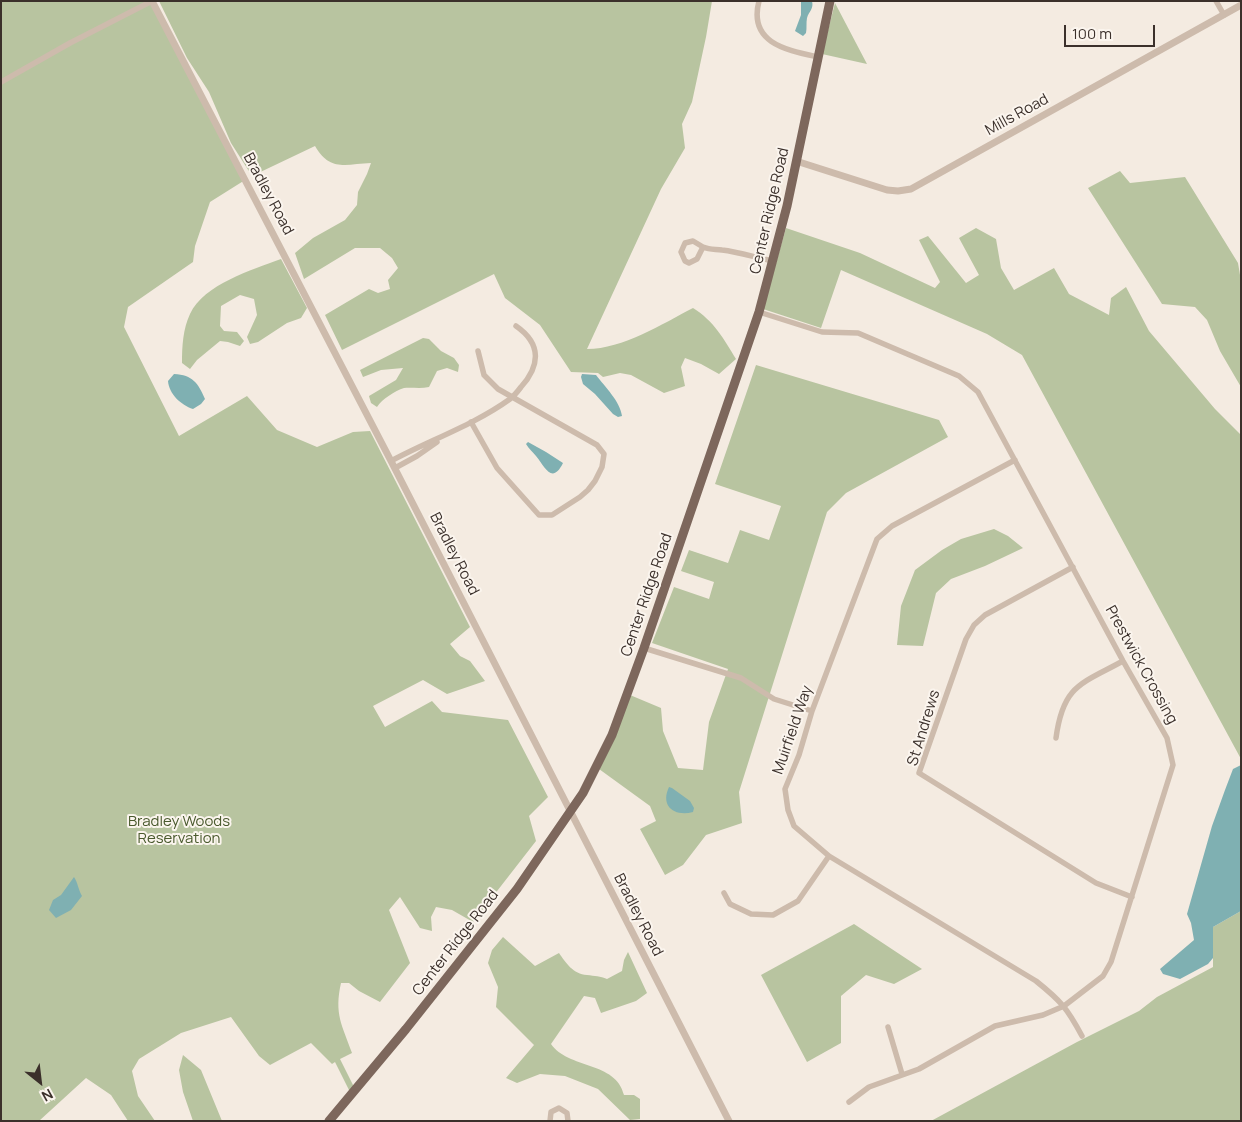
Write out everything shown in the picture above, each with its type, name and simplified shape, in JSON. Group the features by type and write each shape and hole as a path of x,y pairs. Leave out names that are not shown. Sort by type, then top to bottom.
{"main road":[{"name":"Center Ridge Road","path":"329,1121 406,1029 517,889 583,793 609,742 644,648 759,312 796,161 830,1"}],"street":[{"path":"1,82 70,43 152,1"},
{"name":"Bradley Road","path":"152,1 395,468 726,1120"},
{"path":"759,1 756,20 759,30 765,38 788,49 818,57"},
{"path":"1216,1 1224,15"},
{"name":"Mills Road","path":"796,161 887,190 908,190 1241,5"},
{"path":"703,247 773,261"},
{"name":"Prestwick Crossing","path":"759,312 822,332 858,333 959,376 978,392 1123,661 1168,738 1172,765 1111,962 1103,976 1064,1006 1043,1015 995,1026 919,1069 869,1087 849,1102"},
{"path":"391,461 471,422 512,398 528,380 536,364 534,349 529,338 516,326"},
{"path":"471,422 497,468 539,515 552,515 580,498 595,481 602,467 604,454 602,449 498,389 484,375 478,351"},
{"path":"395,468 417,456 446,435"},
{"name":"Muirfield Way","path":"1015,460 892,526 877,539 812,711 799,755 785,790 788,810 794,826 829,856 1036,981 1064,1006 1082,1036"},
{"name":"St Andrews","path":"1073,568 985,615 974,625 966,639 919,774 1096,883 1132,896"},
{"path":"644,648 741,678 774,699 812,711"},
{"path":"1056,738 1059,716 1067,698 1080,685 1123,661"},
{"path":"724,893 730,904 750,914 773,915 798,901 829,856"},
{"path":"888,1027 902,1074"},
{"path":"550,1121 552,1112 559,1108 567,1113 568,1121"}],"green space":[{"name":"Bradley Woods Reservation","path":"1,1 152,1 245,180 210,202 195,246 193,262 128,307 124,327 179,436 247,396 277,430 317,447 353,432 370,431 470,627 450,644 460,656 470,661 485,681 447,694 423,680 373,706 385,727 432,701 442,712 508,720 548,797 529,816 536,841 473,922 452,910 436,907 431,917 432,931 420,928 400,897 389,910 410,963 380,1002 359,991 349,983 341,983 338,1003 340,1019 352,1053 340,1059 355,1089 351,1094 335,1062 332,1064 311,1043 270,1065 259,1056 231,1017 181,1033 139,1059 132,1071 138,1096 155,1121 128,1121 111,1095 86,1078 39,1121 1,1121"},
{"path":"159,1 712,1 692,102 682,124 685,148 661,189 587,349 601,348 628,340 693,308 713,325 736,359 719,374 685,358 681,367 685,386 664,393 631,375 620,373 603,377 598,373 571,372 540,325 505,298 494,274 342,350 325,315 369,289 378,293 390,289 388,280 398,268 392,258 380,248 355,248 304,279 295,253 313,238 345,220 357,205 358,192 371,163 339,165 327,160 315,146 252,176 231,143 209,92 187,58"},
{"path":"835,3 867,64 822,54"},
{"path":"1120,171 1130,183 1185,177 1238,263 1241,281 1241,387 1220,351 1207,320 1195,307 1162,304 1088,188"},
{"path":"786,228 860,253 935,288 940,282 919,240 928,236 966,283 979,275 959,238 976,228 996,239 1001,268 1014,290 1054,268 1069,294 1109,315 1111,298 1126,287 1149,331 1215,409 1241,435 1241,759 1022,355 987,334 841,270 821,328 763,309"},
{"path":"281,259 307,308 301,318 287,323 258,342 250,344 247,337 257,315 254,299 240,295 221,306 220,326 224,331 237,332 244,341 240,346 220,341 197,360 190,369 182,363 184,332 190,314 197,303 217,286 230,279"},
{"path":"423,338 429,339 441,351 454,358 459,365 458,372 447,368 437,371 429,387 404,388 389,396 377,407 371,403 369,396 396,380 403,368 381,370 363,377 360,370"},
{"path":"756,365 939,420 948,437 846,493 827,512 739,792 742,823 706,835 683,865 665,875 640,829 656,821 650,806 599,769 630,695 661,708 663,731 678,768 703,770 709,722 728,669 652,643 674,587 709,599 714,582 681,571 689,550 728,563 740,530 769,540 781,506 715,484"},
{"path":"994,529 1008,536 1023,548 985,566 951,579 936,593 923,646 897,645 901,606 915,570 961,539"},
{"path":"1241,911 1241,1121 931,1121 1077,1042 1139,1011 1157,997 1213,967 1213,927"},
{"path":"854,924 922,969 894,984 866,975 841,996 841,1043 807,1062 761,975"},
{"path":"503,937 535,966 559,953 564,961 578,973 607,979 622,971 628,952 647,993 636,1001 601,1013 595,998 584,996 551,1044 568,1058 612,1076 619,1084 624,1095 634,1095 640,1099 640,1119 630,1120 598,1089 565,1076 540,1074 517,1083 506,1078 534,1045 496,1007 498,987 488,963 492,950"},
{"path":"183,1055 201,1070 222,1121 193,1121 183,1092 179,1070"}],"water":[{"path":"801,1 812,1 812,8 807,18 806,33 803,36 795,31 801,15"},
{"path":"174,374 186,376 197,384 205,399 201,404 193,409 184,405 176,398 168,381"},
{"path":"582,374 596,375 615,400 622,416 618,417 613,414 583,384"},
{"path":"528,442 563,463 555,473 549,472 546,469 527,446"},
{"path":"1241,765 1241,911 1213,927 1213,958 1208,964 1180,979 1163,974 1160,969 1194,940 1191,923 1187,914 1212,826 1225,790 1233,769"},
{"path":"669,787 690,801 694,808 693,812 680,813 670,809 666,800"},
{"path":"74,877 82,896 71,910 56,918 49,910 53,900 61,895"}]}
